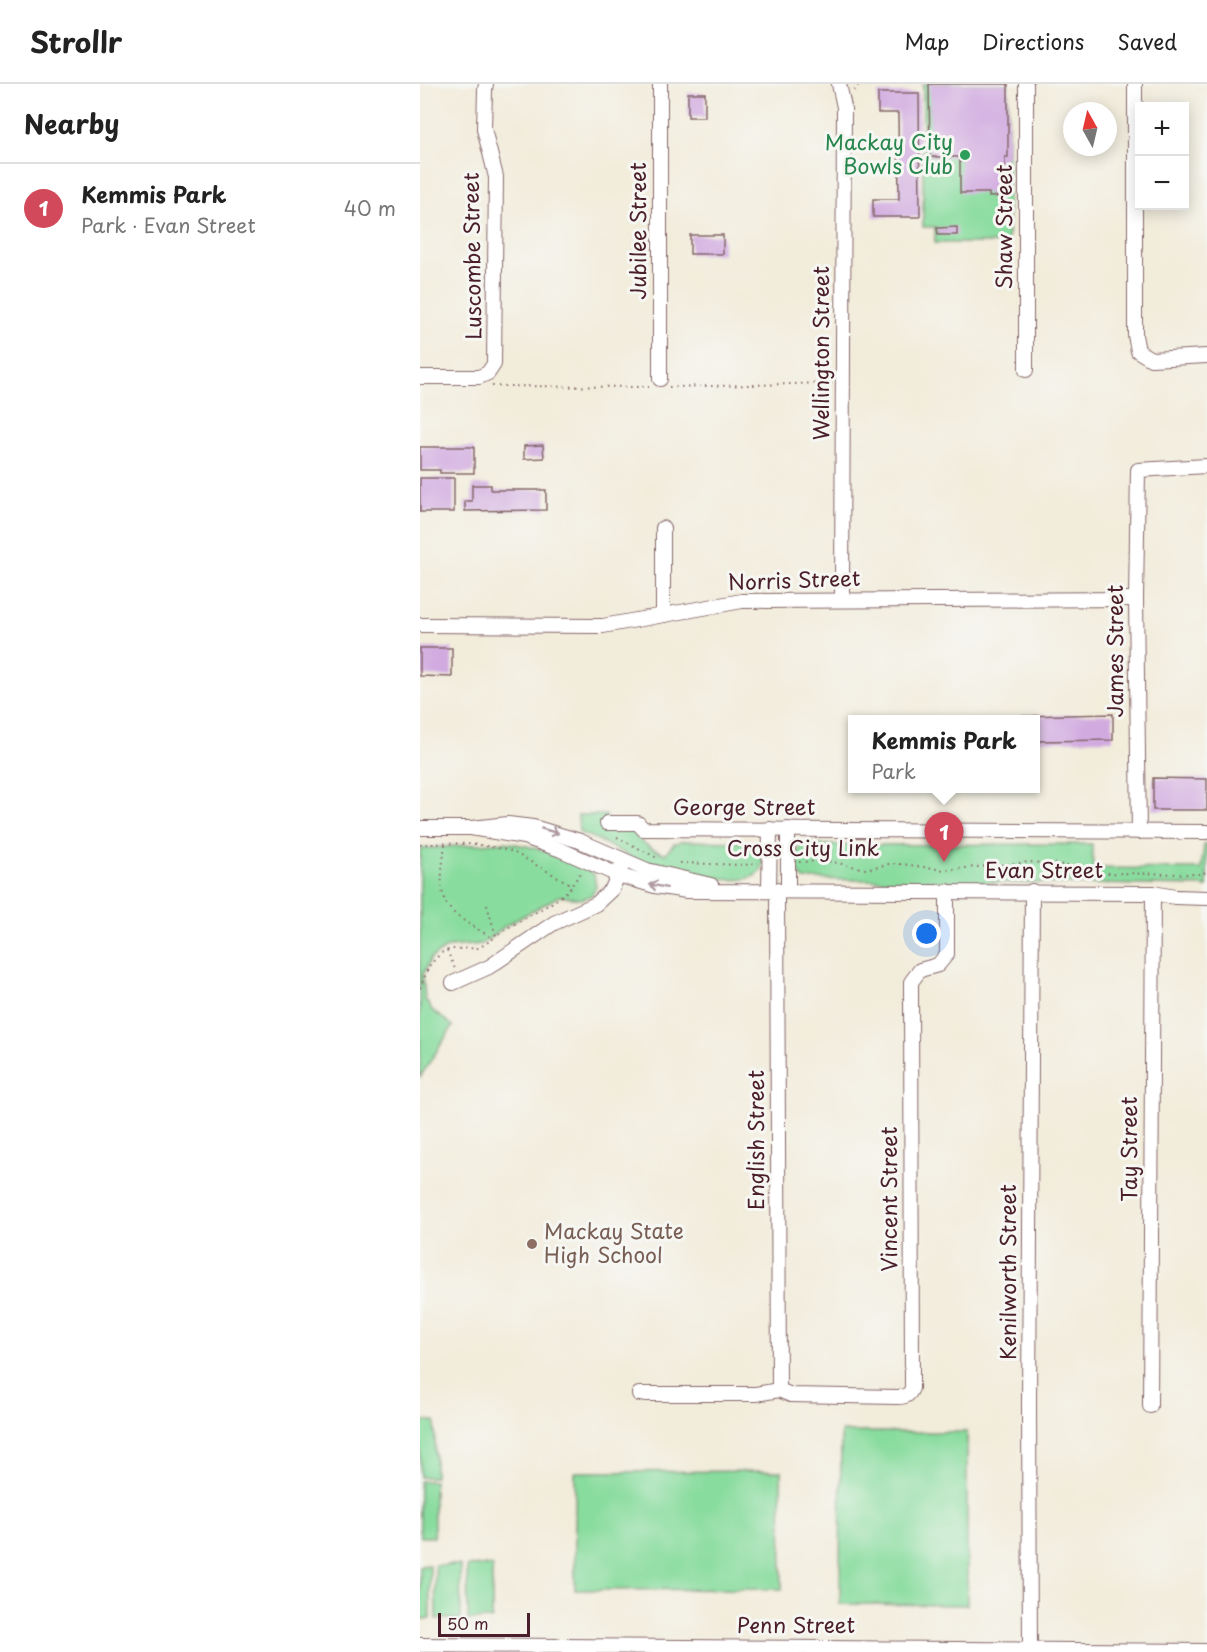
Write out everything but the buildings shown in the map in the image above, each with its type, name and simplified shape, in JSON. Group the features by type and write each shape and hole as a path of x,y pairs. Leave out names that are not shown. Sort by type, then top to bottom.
{"street":[{"name":"Jubilee Street","path":"660,84 660,379"},
{"name":"Wellington Street","path":"839,84 844,107 842,599"},
{"name":"Wellington Street","path":"844,107 849,84"},
{"name":"Shaw Street","path":"1026,84 1026,370"},
{"path":"1135,84 1135,335 1138,351 1151,359 1207,356"},
{"name":"Luscombe Street","path":"420,377 484,376 494,364 496,177 484,129 484,86"},
{"name":"James Street","path":"1139,832 1136,599 1138,470 1207,466"},
{"path":"663,528 663,615"},
{"name":"Norris Street","path":"420,625 603,626 742,601 1136,599"},
{"name":"George Street","path":"610,829 639,823 643,829 1207,832"},
{"path":"420,828 471,828 508,824 533,827 580,841 624,861 609,893 596,904 554,923 496,963 456,981"},
{"path":"471,828 524,837 586,860 618,875"},
{"path":"770,829 770,862 778,890"},
{"path":"778,890 788,862 788,829"},
{"name":"Evan Street","path":"624,861 668,876 736,890"},
{"name":"Evan Street","path":"618,875 655,886 687,891 1032,891 1153,893 1207,898"},
{"name":"English Street","path":"778,890 779,1390"},
{"name":"Vincent Street","path":"779,1390 791,1395 904,1397 912,1388 911,984 916,973 923,968 938,965 947,954 947,891"},
{"name":"Kenilworth Street","path":"1030,1650 1032,891"},
{"name":"Tay Street","path":"1150,1406 1153,893"},
{"path":"639,1394 756,1394 779,1390"},
{"name":"Penn Street","path":"420,1645 1207,1651"}],"path":[{"path":"486,386 659,387 844,383"},
{"path":"610,829 656,858 665,860"},
{"path":"445,844 441,886 448,907 460,920 495,937"},
{"path":"420,845 492,846 513,852 572,885"},
{"path":"420,988 432,961 447,950 479,948 526,916 563,897 586,860"},
{"name":"Cross City Link","path":"788,862 828,861 866,869 902,864 944,870 1038,862 1059,864 1097,873 1198,874 1207,872"},
{"name":"Cross City Link","path":"674,863 692,865 770,862"},
{"path":"487,905 495,937"},
{"path":"447,950 456,981"},
{"path":"420,975 424,978"}],"green space":[{"name":"Mackay City Bowls Club","path":"923,84 1008,84 1008,243 935,243 935,227 923,227"},
{"path":"578,815 606,815 607,828 636,829 637,838 665,854 674,844 682,841 752,842 760,852 762,866 759,873 753,877 735,880 663,869 637,860 579,832"},
{"path":"505,842 564,857 594,874 596,887 592,895 582,899 559,896 507,925 482,944 448,947 431,958 423,975 425,999 432,1010 453,1026 420,1077 420,849"},
{"path":"809,842 820,845 1092,844 1093,868 1201,869 1204,845 1207,844 1207,887 804,879 796,868 796,859 800,846"},
{"path":"420,1421 435,1421 435,1477 420,1477"},
{"path":"841,1432 967,1432 967,1605 840,1604"},
{"path":"781,1471 782,1589 575,1590 575,1472"},
{"path":"420,1481 434,1481 434,1537 420,1537"},
{"path":"430,1565 430,1619 420,1619 420,1566"},
{"path":"435,1565 460,1565 461,1619 436,1619"},
{"path":"467,1566 492,1566 492,1619 468,1620"}],"place":[{"name":"Mackay City Bowls Club","path":"965,155"},
{"name":"Kemmis Park","path":"944,862"},
{"name":"Mackay State High School","path":"532,1244"}]}
